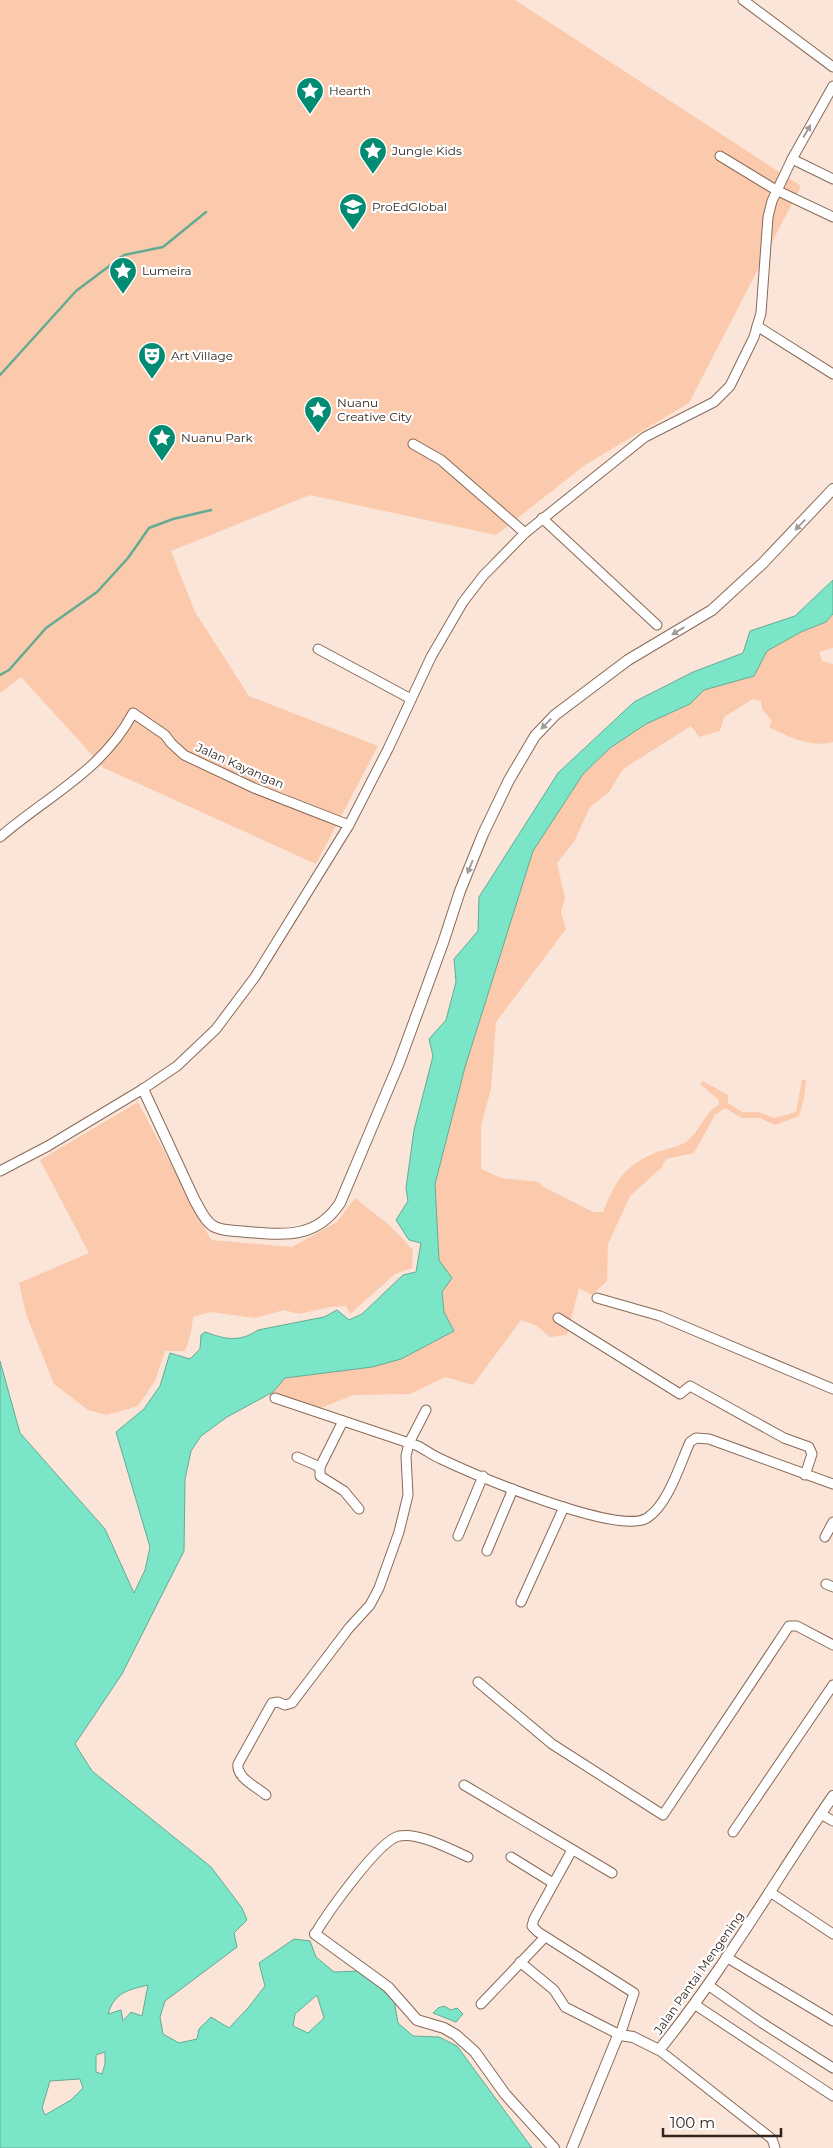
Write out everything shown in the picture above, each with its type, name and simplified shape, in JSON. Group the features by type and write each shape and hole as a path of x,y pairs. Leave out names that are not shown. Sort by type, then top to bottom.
{"street":[{"path":"742,0 833,67"},
{"path":"0,1172 48,1146 143,1089 177,1066 201,1044 229,1012 255,977 349,825 388,749 431,657 463,602 500,556 542,518 645,437 718,399 730,386 754,338 761,313 766,271 768,218 776,190 833,86"},
{"path":"720,156 776,190 833,217"},
{"path":"792,159 833,179"},
{"path":"757,326 833,374"},
{"path":"413,444 441,460 525,532"},
{"path":"143,1089 195,1201 205,1218 214,1226 225,1230 285,1234 311,1229 328,1219 340,1203 399,1063 483,834 509,780 535,736 555,715 628,660 712,610 763,563 833,489"},
{"path":"542,518 657,625"},
{"path":"318,649 411,699"},
{"name":"Jalan Kayangan","path":"0,837 33,809 91,768 118,739 133,712 165,735 184,755 254,788 349,825"},
{"path":"597,1298 660,1316 833,1389"},
{"path":"558,1318 680,1394 690,1386 784,1438 809,1447 812,1454 805,1475"},
{"path":"275,1398 409,1443 443,1461 513,1489 564,1507 611,1520 636,1522 646,1518 656,1510 665,1497 690,1442 696,1438 709,1440 833,1484"},
{"path":"266,1795 239,1773 238,1764 272,1703 278,1702 285,1705 292,1703 348,1628 364,1613 373,1600 389,1564 408,1494 406,1456 409,1443 426,1410"},
{"path":"343,1421 320,1467 319,1474 322,1479 344,1490 359,1509"},
{"path":"296,1457 320,1467"},
{"path":"458,1536 483,1476"},
{"path":"487,1551 513,1489"},
{"path":"522,1602 564,1507"},
{"path":"825,1537 833,1522"},
{"path":"478,1682 552,1744 663,1815 790,1626 797,1626 833,1645"},
{"path":"733,1832 833,1685"},
{"path":"464,1786 612,1873"},
{"name":"Jalan Pantai Mengening","path":"620,2035 633,2037 660,2050 708,1984 833,1796"},
{"path":"822,1814 833,1821"},
{"path":"468,1857 425,1839 405,1836 395,1837 344,1890 315,1934 388,1987 417,2020 444,2028 456,2035 475,2052 505,2094 554,2148"},
{"path":"572,1850 532,1922 534,1929 634,1993 620,2035 608,2056 572,2148"},
{"path":"511,1857 553,1883"},
{"path":"770,1892 833,1934"},
{"path":"481,2004 545,1937"},
{"path":"726,1957 833,2021"},
{"path":"520,1962 554,1990 565,2007 620,2035"},
{"path":"708,1984 762,2023 833,2068"},
{"path":"694,2004 833,2096"},
{"path":"660,2050 772,2139 775,2148"}],"shaded area":[{"name":"Nuanu Creative City","path":"0,0 515,0 801,186 689,403 585,465 496,535 310,495 171,551 195,612 249,696 378,746 316,864 104,768 21,677 0,693"},
{"path":"833,614 833,648 819,652 822,661 833,664 833,742 808,743 769,727 772,721 762,709 761,701 753,699 724,717 720,731 699,737 691,726 623,769 609,792 590,807 574,842 557,863 565,898 561,912 566,929 496,1022 491,1089 481,1125 481,1169 501,1178 539,1182 542,1186 593,1212 603,1212 612,1191 622,1175 646,1157 686,1142 695,1133 709,1112 719,1105 719,1100 700,1084 703,1081 728,1095 728,1103 742,1112 758,1112 774,1118 796,1112 802,1080 806,1080 799,1116 775,1125 760,1118 742,1118 725,1108 715,1115 694,1153 666,1159 662,1167 630,1196 608,1244 607,1281 592,1295 579,1288 567,1335 550,1337 537,1326 521,1320 473,1385 445,1377 410,1394 353,1395 306,1414 272,1401 273,1392 285,1378 401,1359 454,1331 444,1312 442,1292 452,1278 439,1260 435,1184 465,1067 533,851 583,774 610,748 646,724 690,704 704,690 754,676 767,651 801,632 826,622"},
{"path":"138,1102 211,1240 292,1247 337,1222 355,1198 389,1225 413,1250 412,1268 395,1274 350,1314 346,1306 330,1307 299,1314 284,1310 255,1318 210,1312 193,1317 191,1333 185,1351 165,1351 155,1381 138,1406 107,1415 88,1410 54,1384 26,1314 19,1283 89,1253 40,1160"}],"water":[{"path":"833,580 833,614 826,622 801,632 767,651 754,676 704,690 690,704 646,724 610,748 583,774 533,851 465,1067 435,1184 439,1260 452,1278 442,1292 444,1312 454,1331 401,1359 372,1367 285,1378 273,1392 227,1417 201,1436 191,1451 185,1479 184,1551 122,1674 75,1744 92,1771 211,1867 242,1908 247,1920 234,1933 237,1947 165,2001 160,2017 163,2034 179,2043 197,2039 199,2029 211,2017 229,2028 265,1986 259,1963 294,1939 310,1941 316,1957 334,1972 360,1971 394,2000 398,2023 413,2036 439,2037 457,2046 532,2148 0,2148 0,1361 20,1433 105,1529 134,1593 145,1570 150,1547 116,1432 144,1409 160,1386 170,1353 190,1359 200,1349 201,1335 205,1332 232,1339 245,1337 258,1330 324,1317 337,1310 349,1320 362,1314 403,1275 416,1272 421,1243 409,1240 396,1220 408,1201 406,1188 414,1130 433,1056 429,1039 446,1020 456,982 454,959 478,931 479,897 558,773 634,702 693,672 743,653 750,631 795,616","holes":["148,1985 142,2016 131,2012 123,2021 121,2010 108,2014 118,1996","317,1995 324,2018 308,2033 293,2026 295,2014","105,2052 105,2064 102,2074 96,2072 96,2055","80,2079 83,2088 71,2100 45,2115 42,2108 50,2081"]},
{"path":"444,2006 451,2010 457,2008 463,2014 456,2022 433,2013 438,2008"}],"waterway":[{"path":"0,375 76,291 124,255 163,247 206,212"},
{"path":"0,675 9,670 46,628 97,592 128,558 149,528 173,519 211,510"}],"place":[{"name":"Hearth","path":"310,115"},
{"name":"Jungle Kids","path":"373,175"},
{"name":"ProEdGlobal","path":"353,231"},
{"name":"Lumeira","path":"123,295"},
{"name":"Art Village","path":"152,380"},
{"name":"Nuanu Creative City","path":"318,434"},
{"name":"Nuanu Park","path":"162,462"}]}
